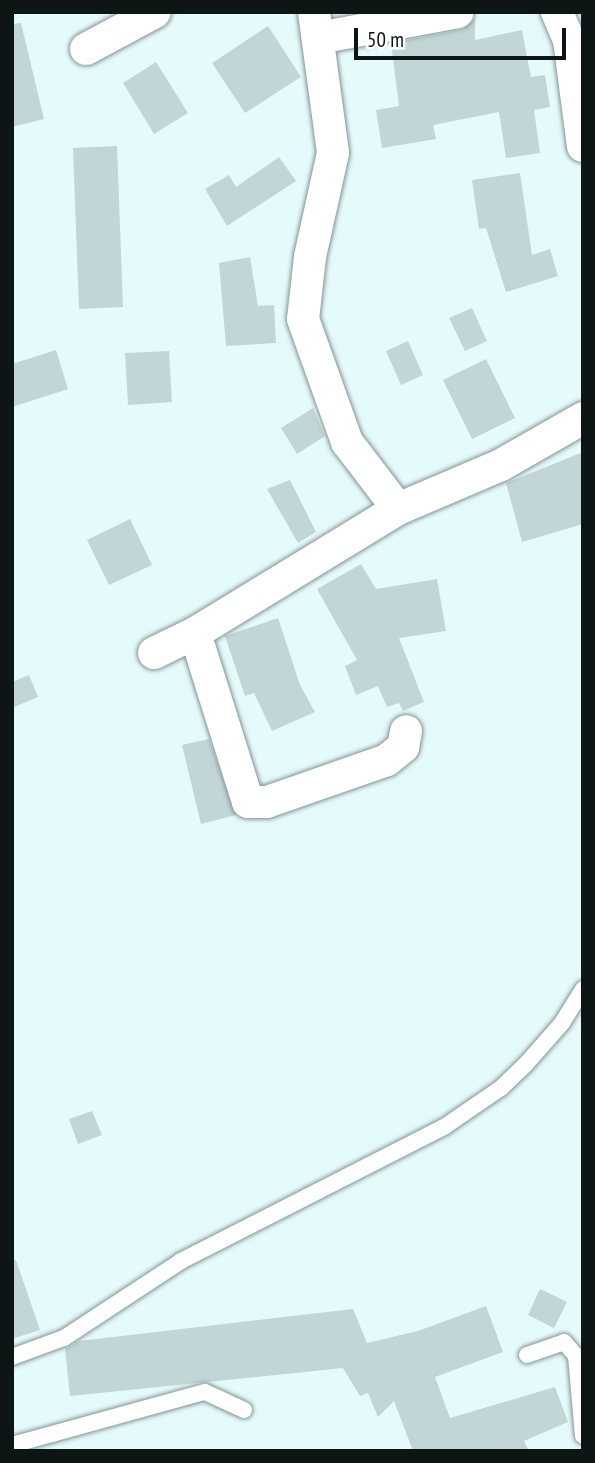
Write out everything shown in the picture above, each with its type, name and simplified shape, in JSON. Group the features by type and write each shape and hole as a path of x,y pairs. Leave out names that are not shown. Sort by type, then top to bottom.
{"street":[{"path":"86,50 155,12"},
{"path":"398,509 347,442 303,319 310,257 333,153 316,25 458,12"},
{"path":"558,12 569,40 583,146"},
{"path":"154,653 195,633 398,509 501,465 583,418"},
{"path":"195,633 248,802 267,802 387,760 403,747 406,732"}],"lane":[{"path":"12,1357 64,1338 181,1261 444,1127 501,1088 526,1064 562,1023 583,989"},
{"path":"527,1355 564,1342 576,1356 583,1436"},
{"path":"12,1445 205,1392 244,1410"},
{"path":"577,1451 583,1442"}],"building":[{"path":"475,19 475,40 522,30 531,77 545,75 550,107 534,110 540,153 506,158 499,112 433,125 436,139 382,148 376,110 399,106 391,43 461,30"},
{"path":"21,23 44,119 12,127 12,24"},
{"path":"268,26 301,77 245,113 212,63"},
{"path":"156,62 188,113 154,134 123,83"},
{"path":"117,146 123,307 79,309 73,148"},
{"path":"279,157 296,181 227,226 205,189 229,175 236,187"},
{"path":"520,173 532,255 550,249 558,276 506,292 486,228 479,229 472,180"},
{"path":"250,257 258,306 274,305 276,343 226,346 219,263"},
{"path":"472,308 487,341 465,351 449,318"},
{"path":"408,341 423,375 401,385 386,351"},
{"path":"56,350 68,389 12,407 12,364"},
{"path":"169,351 172,402 128,405 125,353"},
{"path":"486,359 515,418 472,439 443,380"},
{"path":"313,408 325,436 297,454 281,428"},
{"path":"583,452 583,524 522,542 506,483"},
{"path":"290,480 316,532 298,543 267,489"},
{"path":"130,519 152,565 109,585 87,540"},
{"path":"361,564 376,589 437,579 446,631 399,638 424,702 403,711 399,703 387,707 378,686 356,695 345,666 357,660 317,589"},
{"path":"278,618 300,685 315,712 272,731 254,693 245,696 225,636"},
{"path":"29,675 38,697 12,708 12,682"},
{"path":"209,739 236,815 201,824 182,745"},
{"path":"92,1111 102,1135 78,1144 69,1119"},
{"path":"16,1260 40,1330 12,1339 12,1261"},
{"path":"540,1289 567,1302 554,1328 528,1315"},
{"path":"486,1306 503,1352 435,1377 450,1418 555,1387 568,1422 524,1441 529,1451 413,1451 394,1401 378,1417 368,1393 360,1396 343,1368 70,1396 65,1349 79,1341 353,1309 367,1343 418,1331"}]}
